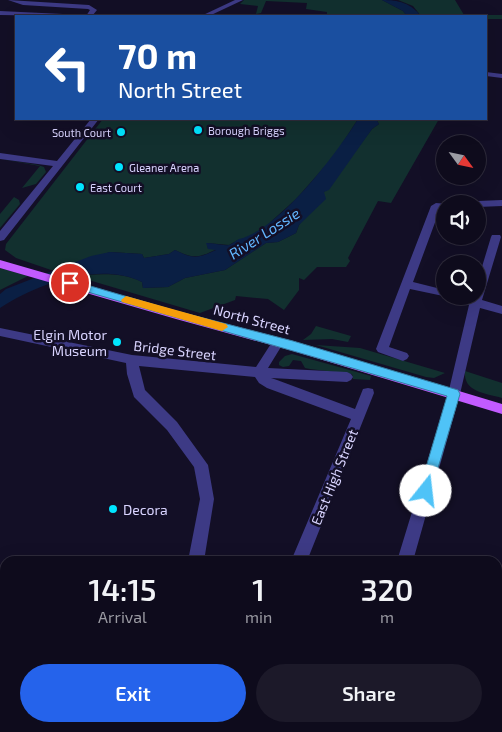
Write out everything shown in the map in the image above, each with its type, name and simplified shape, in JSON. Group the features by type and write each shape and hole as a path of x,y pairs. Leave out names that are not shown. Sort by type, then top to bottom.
{"main road":[{"name":"North Street","path":"0,264 278,342 502,408"}],"street":[{"path":"0,11 10,0 89,6 94,10 90,15"},
{"path":"206,15 240,0"},
{"path":"0,11 50,15"},
{"path":"487,74 502,76"},
{"path":"0,238 94,120"},
{"path":"0,156 60,164"},
{"path":"486,204 502,203"},
{"path":"403,356 382,349 407,284 436,217"},
{"path":"486,269 496,237"},
{"path":"407,284 436,292"},
{"path":"486,302 502,310"},
{"path":"406,556 454,394 475,305"},
{"name":"Bridge Street","path":"0,332 132,360 180,366 347,377"},
{"path":"278,342 259,372 263,379 359,416"},
{"path":"132,360 133,374 139,393 172,426 201,466 206,499 197,556"},
{"name":"East High Street","path":"301,556 368,393"}],"green space":[{"path":"244,0 382,0 403,11 406,15 327,15 327,12 306,9 307,3 266,1 261,13 256,14 258,6 240,4"},
{"path":"398,0 455,0 464,15 420,15 413,6"},
{"path":"487,15 502,15 502,19 487,19"},
{"path":"102,120 357,120 334,156 296,199 265,227 245,239 238,240 229,245 207,243 208,249 217,249 205,254 191,256 175,250 169,254 144,258 142,254 110,252 54,271 16,258 5,250 6,244"},
{"path":"377,120 438,120 391,203 378,201 348,258 350,261 346,267 317,267 304,280 299,278 299,290 284,310 268,299 236,296 235,300 200,313 75,276 118,275 142,282 143,288 168,287 185,278 225,270 266,243 278,242 296,233 299,225 372,129 379,124"},
{"path":"0,159 38,165 44,167 46,172 36,184 22,188 40,166"},
{"path":"14,197 19,200 20,204 0,228 0,214"},
{"path":"0,268 28,276 0,290"},
{"path":"316,326 351,336 348,342 332,339 303,340 311,334"},
{"path":"316,345 360,348 445,373 434,378 426,377"},
{"path":"292,354 371,376 370,380 353,379 352,374 305,368 301,361 293,360 289,366 283,367 279,365 279,362 285,356"},
{"path":"465,371 502,383 502,398 476,391 465,378"}],"water":[{"path":"382,0 404,3 420,15 406,15 403,11"},
{"name":"River Lossie","path":"357,120 377,120 379,124 372,129 329,190 324,192 326,199 299,225 296,233 278,242 266,243 225,270 185,278 168,287 143,288 142,282 125,276 107,274 69,278 32,291 0,308 0,294 6,289 91,256 110,252 142,254 144,258 169,254 175,250 195,257 216,250 208,249 206,243 229,245 255,233 289,206 306,188 322,170"}],"slow traffic":[{"path":"126,300 222,327"}],"place":[{"name":"Borough Briggs","path":"198,130"},
{"name":"South Court","path":"121,132"},
{"name":"Gleaner Arena","path":"119,167"},
{"name":"East Court","path":"80,187"},
{"name":"Elgin Motor Museum","path":"117,342"},
{"name":"Decora","path":"113,509"}],"route":[{"path":"70,283 454,394 426,491"}]}
